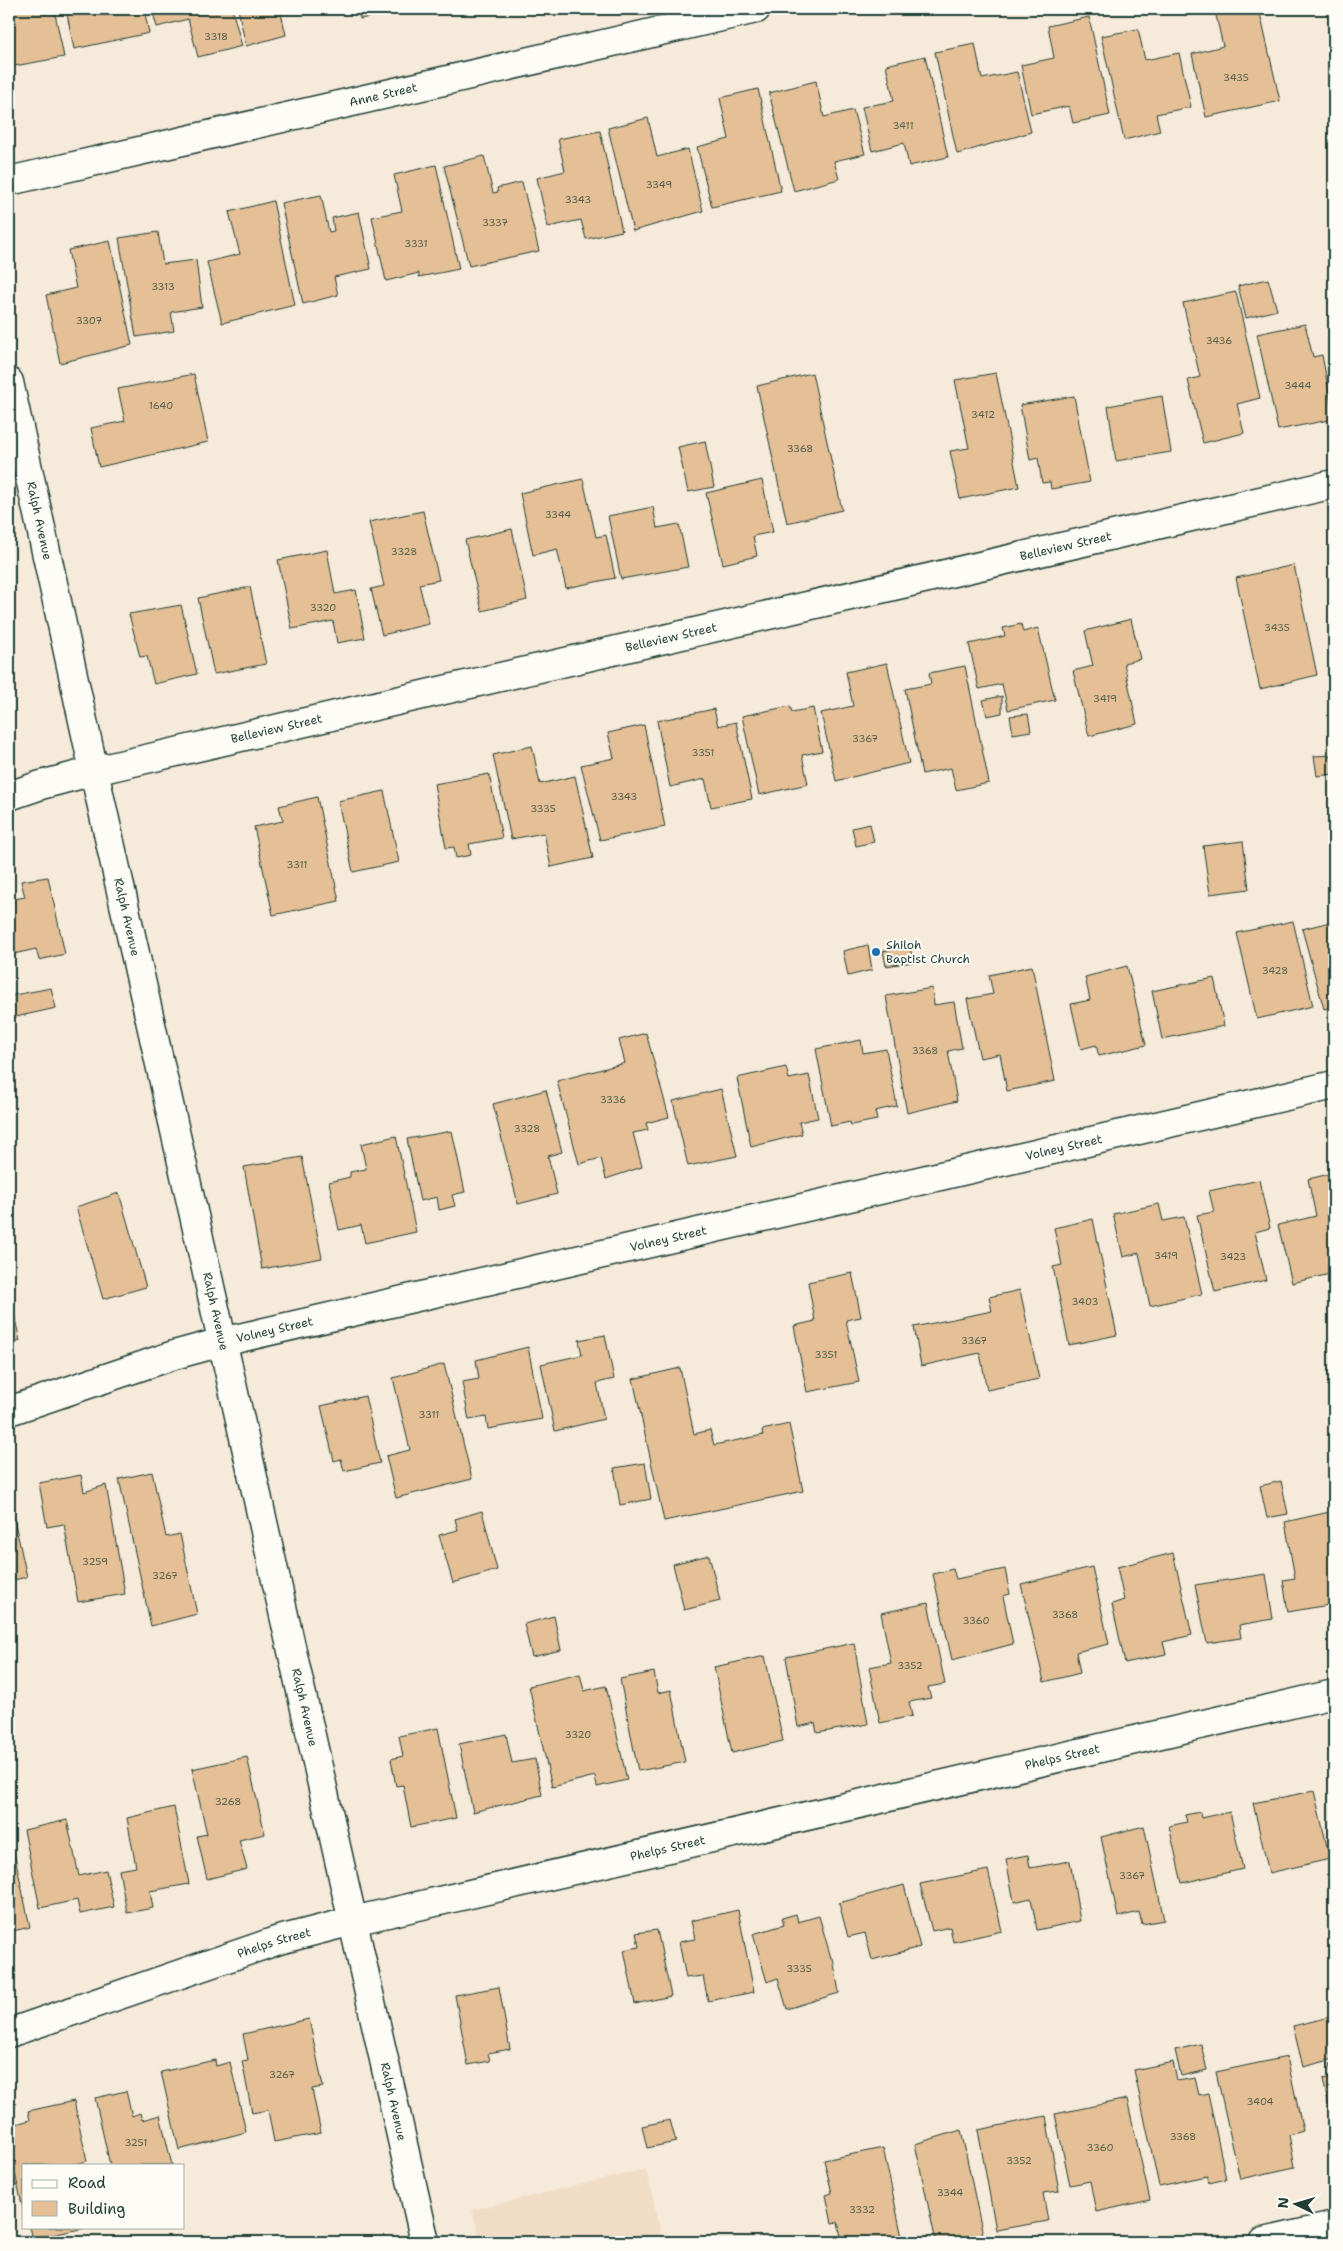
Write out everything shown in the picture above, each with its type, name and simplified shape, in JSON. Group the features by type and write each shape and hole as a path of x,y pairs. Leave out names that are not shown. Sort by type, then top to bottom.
{"street":[{"name":"Anne Street","path":"9,181 756,9"},
{"name":"Ralph Avenue","path":"9,382 94,771 425,2242"},
{"name":"Belleview Street","path":"9,796 41,785 94,771 1334,484"},
{"name":"Volney Street","path":"9,1411 174,1355 222,1342 1334,1085"},
{"name":"Phelps Street","path":"9,2033 279,1940 352,1921 1334,1694"},
{"path":"1264,2242 1334,2226"}],"shaded area":[{"path":"646,2169 663,2242 481,2242 472,2210"}],"building":[{"path":"9,9 54,9 64,57 9,67"},
{"path":"66,9 144,9 149,33 74,49"},
{"path":"152,9 232,9 242,46 198,57 188,19 157,27"},
{"path":"238,9 280,9 286,35 246,46"},
{"path":"358,9 401,9 401,11 360,19"},
{"path":"1259,9 1280,101 1206,117 1192,54 1223,46 1215,11"},
{"path":"1089,17 1110,115 1073,123 1069,106 1031,114 1021,65 1054,58 1048,26"},
{"path":"1138,29 1145,60 1179,53 1191,107 1156,114 1160,131 1124,140 1101,36"},
{"path":"975,44 982,79 1017,72 1031,132 957,154 935,52"},
{"path":"925,56 948,157 909,166 904,143 872,151 862,107 894,101 886,65"},
{"path":"816,81 824,117 853,110 865,154 834,161 839,179 794,191 769,93"},
{"path":"758,89 781,191 712,207 697,147 729,139 720,98"},
{"path":"648,118 657,157 688,149 703,211 633,231 608,128"},
{"path":"600,131 622,231 586,239 581,220 548,227 537,178 565,171 558,139"},
{"path":"484,156 493,193 498,192 497,188 522,182 539,251 469,266 444,166"},
{"path":"436,165 459,269 419,277 419,273 386,281 372,217 402,211 394,175"},
{"path":"321,195 329,232 334,231 332,218 359,212 371,269 334,277 338,295 303,304 281,203"},
{"path":"273,201 295,305 222,323 207,262 240,254 229,212"},
{"path":"158,232 163,264 196,260 202,307 171,312 174,331 136,337 119,238"},
{"path":"110,241 132,345 60,363 46,295 76,288 68,250"},
{"path":"1268,279 1277,310 1246,318 1238,286"},
{"path":"1236,292 1260,398 1237,404 1244,433 1203,443 1188,380 1200,377 1183,303"},
{"path":"1305,324 1313,357 1322,355 1334,419 1278,430 1257,334"},
{"path":"812,373 842,510 787,523 757,386"},
{"path":"996,373 1019,487 960,499 950,451 969,448 955,380"},
{"path":"194,374 208,442 99,467 91,428 125,421 118,389"},
{"path":"1074,396 1090,482 1051,489 1050,482 1042,483 1038,458 1030,460 1020,405"},
{"path":"1162,396 1171,452 1116,461 1108,406"},
{"path":"705,441 714,487 688,492 678,447"},
{"path":"583,479 596,537 606,535 615,578 566,588 557,549 533,555 520,493"},
{"path":"762,480 773,532 753,536 757,556 723,564 706,493"},
{"path":"653,507 657,528 679,524 688,567 621,579 608,516"},
{"path":"423,511 439,580 419,584 429,624 382,635 371,589 384,586 369,522"},
{"path":"512,529 527,600 482,611 465,540"},
{"path":"327,550 335,594 356,590 365,638 337,643 333,621 292,629 278,560"},
{"path":"1294,565 1317,675 1260,689 1236,578"},
{"path":"250,587 266,664 214,674 198,598"},
{"path":"181,605 197,674 154,684 147,656 140,657 129,614"},
{"path":"1131,619 1140,659 1124,663 1137,724 1089,736 1073,671 1093,666 1085,631"},
{"path":"1021,624 1023,632 1038,628 1055,700 1008,710 1002,684 979,689 969,644 1005,636 1003,628"},
{"path":"887,663 909,763 836,781 821,713 853,706 846,672"},
{"path":"965,666 989,783 956,790 951,768 922,774 905,689 931,684 929,673"},
{"path":"1002,696 1002,713 987,716 983,700"},
{"path":"790,706 792,712 813,708 822,751 802,755 808,784 759,795 742,716"},
{"path":"714,709 718,726 736,722 752,799 711,807 705,779 670,787 657,721"},
{"path":"1028,714 1031,731 1013,734 1010,716"},
{"path":"644,725 665,827 600,840 581,765 614,758 608,733"},
{"path":"532,746 540,784 575,776 593,858 551,867 544,833 511,839 493,755"},
{"path":"1334,755 1334,774 1317,776 1314,756"},
{"path":"489,774 502,838 469,844 471,855 456,858 454,847 446,848 434,784"},
{"path":"384,791 399,862 353,872 338,801"},
{"path":"317,797 339,901 273,915 254,827 283,821 279,806"},
{"path":"870,824 874,842 856,846 852,828"},
{"path":"1243,841 1249,889 1210,894 1203,846"},
{"path":"48,877 65,954 39,960 36,949 9,955 9,900 25,897 21,881"},
{"path":"1293,921 1313,1006 1257,1019 1237,933"},
{"path":"1334,921 1334,1006 1324,1009 1302,929"},
{"path":"868,945 872,970 848,976 843,951"},
{"path":"910,946 913,962 886,966 883,951"},
{"path":"1032,966 1055,1081 1007,1091 1000,1054 980,1058 967,999 993,994 989,975"},
{"path":"1127,966 1146,1045 1099,1056 1096,1045 1081,1049 1071,1004 1090,1000 1085,977"},
{"path":"1214,978 1224,1026 1162,1039 1152,991"},
{"path":"51,988 56,1008 11,1018 9,996"},
{"path":"932,988 934,1005 954,1002 962,1048 948,1051 957,1101 907,1113 886,996"},
{"path":"646,1033 669,1117 646,1123 648,1130 633,1133 642,1167 606,1179 601,1158 579,1164 557,1081 625,1063 619,1040"},
{"path":"861,1040 863,1053 886,1049 897,1106 875,1111 877,1120 851,1125 850,1122 831,1126 816,1049"},
{"path":"786,1067 789,1079 809,1075 818,1118 799,1122 802,1134 751,1147 737,1078"},
{"path":"721,1089 737,1156 688,1166 673,1101"},
{"path":"546,1090 562,1152 548,1156 557,1194 518,1204 493,1104"},
{"path":"452,1131 465,1192 452,1195 455,1206 439,1210 437,1197 420,1201 407,1139"},
{"path":"396,1136 416,1232 365,1243 361,1225 339,1230 329,1182 350,1177 350,1172 366,1169 361,1144"},
{"path":"302,1157 322,1258 262,1269 244,1167"},
{"path":"1334,1173 1334,1273 1292,1283 1278,1225 1316,1216 1308,1179"},
{"path":"1259,1180 1270,1228 1255,1232 1266,1280 1215,1292 1197,1215 1214,1212 1209,1191"},
{"path":"119,1193 146,1287 103,1299 76,1207"},
{"path":"1159,1204 1163,1221 1184,1217 1202,1294 1150,1306 1139,1253 1123,1257 1113,1214"},
{"path":"1093,1219 1117,1335 1069,1345 1053,1267 1062,1265 1054,1228"},
{"path":"852,1273 861,1317 846,1320 859,1382 807,1392 794,1326 815,1321 808,1282"},
{"path":"1020,1290 1039,1379 987,1390 980,1353 921,1366 914,1327 992,1311 989,1297"},
{"path":"9,1292 20,1341 9,1344"},
{"path":"605,1335 614,1379 597,1383 604,1419 555,1431 541,1364 582,1355 579,1340"},
{"path":"528,1347 542,1419 488,1429 486,1417 469,1420 462,1382 479,1379 476,1360"},
{"path":"444,1364 472,1479 396,1498 386,1456 410,1450 393,1378"},
{"path":"680,1368 694,1434 710,1430 714,1445 763,1435 762,1430 789,1424 803,1491 664,1521 633,1379"},
{"path":"365,1396 380,1463 344,1471 341,1459 334,1461 321,1406"},
{"path":"645,1463 651,1499 620,1505 614,1468"},
{"path":"152,1472 166,1537 180,1534 197,1614 151,1626 119,1479"},
{"path":"81,1475 84,1492 106,1485 125,1594 78,1602 64,1524 47,1527 39,1483"},
{"path":"1281,1481 1288,1514 1267,1518 1260,1486"},
{"path":"9,1496 27,1577 9,1581"},
{"path":"482,1511 497,1570 453,1583 439,1535 458,1530 455,1519"},
{"path":"1334,1511 1334,1604 1288,1612 1283,1580 1295,1578 1285,1522"},
{"path":"1173,1553 1192,1635 1163,1642 1166,1654 1125,1663 1112,1604 1124,1600 1117,1567"},
{"path":"709,1555 720,1601 684,1610 673,1564"},
{"path":"1092,1567 1109,1644 1076,1652 1080,1673 1044,1682 1021,1584"},
{"path":"953,1569 956,1579 1005,1569 1010,1594 1003,1596 1013,1644 952,1660 933,1574"},
{"path":"1266,1574 1273,1619 1239,1625 1241,1638 1207,1643 1195,1585"},
{"path":"928,1603 945,1684 928,1687 931,1698 909,1702 912,1716 880,1723 869,1667 891,1663 881,1613"},
{"path":"554,1616 561,1650 532,1657 524,1624"},
{"path":"854,1643 868,1724 817,1733 815,1723 798,1727 786,1657"},
{"path":"765,1656 783,1741 732,1753 714,1667"},
{"path":"654,1672 658,1693 671,1690 685,1762 638,1771 620,1679"},
{"path":"580,1674 584,1691 606,1686 627,1780 597,1787 595,1776 552,1787 529,1686"},
{"path":"438,1728 456,1818 411,1827 403,1785 396,1786 391,1759 403,1756 399,1736"},
{"path":"506,1734 512,1763 535,1759 542,1795 473,1812 459,1744"},
{"path":"247,1757 265,1834 239,1840 247,1869 207,1879 197,1836 207,1834 192,1769"},
{"path":"1314,1791 1330,1859 1269,1873 1253,1803"},
{"path":"174,1807 189,1884 150,1891 153,1908 127,1913 119,1870 136,1867 127,1818"},
{"path":"1200,1812 1201,1818 1230,1812 1243,1869 1182,1883 1169,1826 1187,1822 1185,1815"},
{"path":"67,1820 79,1876 106,1870 114,1907 80,1914 77,1900 40,1908 24,1830"},
{"path":"1144,1826 1164,1920 1142,1924 1139,1912 1118,1917 1101,1837"},
{"path":"14,1852 30,1927 9,1932 9,1854"},
{"path":"1028,1855 1030,1868 1070,1861 1080,1921 1037,1930 1031,1898 1014,1902 1006,1859"},
{"path":"988,1870 1002,1931 953,1942 950,1927 932,1931 920,1884"},
{"path":"904,1885 920,1947 872,1960 865,1933 848,1937 839,1903"},
{"path":"738,1910 754,1992 708,2001 703,1976 686,1978 679,1942 695,1939 691,1921"},
{"path":"796,1914 798,1922 819,1916 831,1958 833,1958 839,1993 787,2009 778,1978 767,1982 753,1934 784,1925 782,1918"},
{"path":"657,1930 671,1996 635,2004 624,1950 639,1947 636,1933"},
{"path":"499,1987 510,2049 488,2053 490,2061 468,2065 455,1995"},
{"path":"1334,2016 1334,2059 1303,2067 1293,2026"},
{"path":"309,2019 323,2087 312,2089 321,2133 274,2142 268,2110 252,2113 242,2061 248,2060 243,2034"},
{"path":"1201,2044 1207,2070 1181,2076 1175,2050"},
{"path":"1287,2057 1303,2131 1289,2135 1295,2167 1240,2179 1216,2072"},
{"path":"215,2060 216,2066 230,2062 246,2132 179,2150 161,2072"},
{"path":"1173,2062 1177,2081 1195,2078 1199,2095 1208,2093 1226,2179 1209,2183 1207,2176 1159,2186 1134,2070"},
{"path":"1334,2062 1334,2132 1323,2079 1332,2077 1330,2064"},
{"path":"126,2091 132,2116 140,2113 142,2120 160,2115 172,2164 110,2164 95,2098"},
{"path":"1127,2099 1150,2200 1096,2212 1090,2181 1070,2185 1055,2114"},
{"path":"74,2101 87,2161 75,2164 22,2164 22,2204 9,2147 9,2126 30,2120 28,2111"},
{"path":"1046,2116 1059,2191 1043,2193 1048,2221 996,2230 978,2130"},
{"path":"670,2120 676,2142 647,2148 642,2126"},
{"path":"961,2130 984,2240 936,2242 915,2144"},
{"path":"883,2148 903,2242 842,2242 838,2222 832,2223 826,2195 832,2193 824,2160"},
{"path":"30,2228 85,2228 33,2239"}],"place":[{"name":"Shiloh Baptist Church","path":"876,952"}]}
